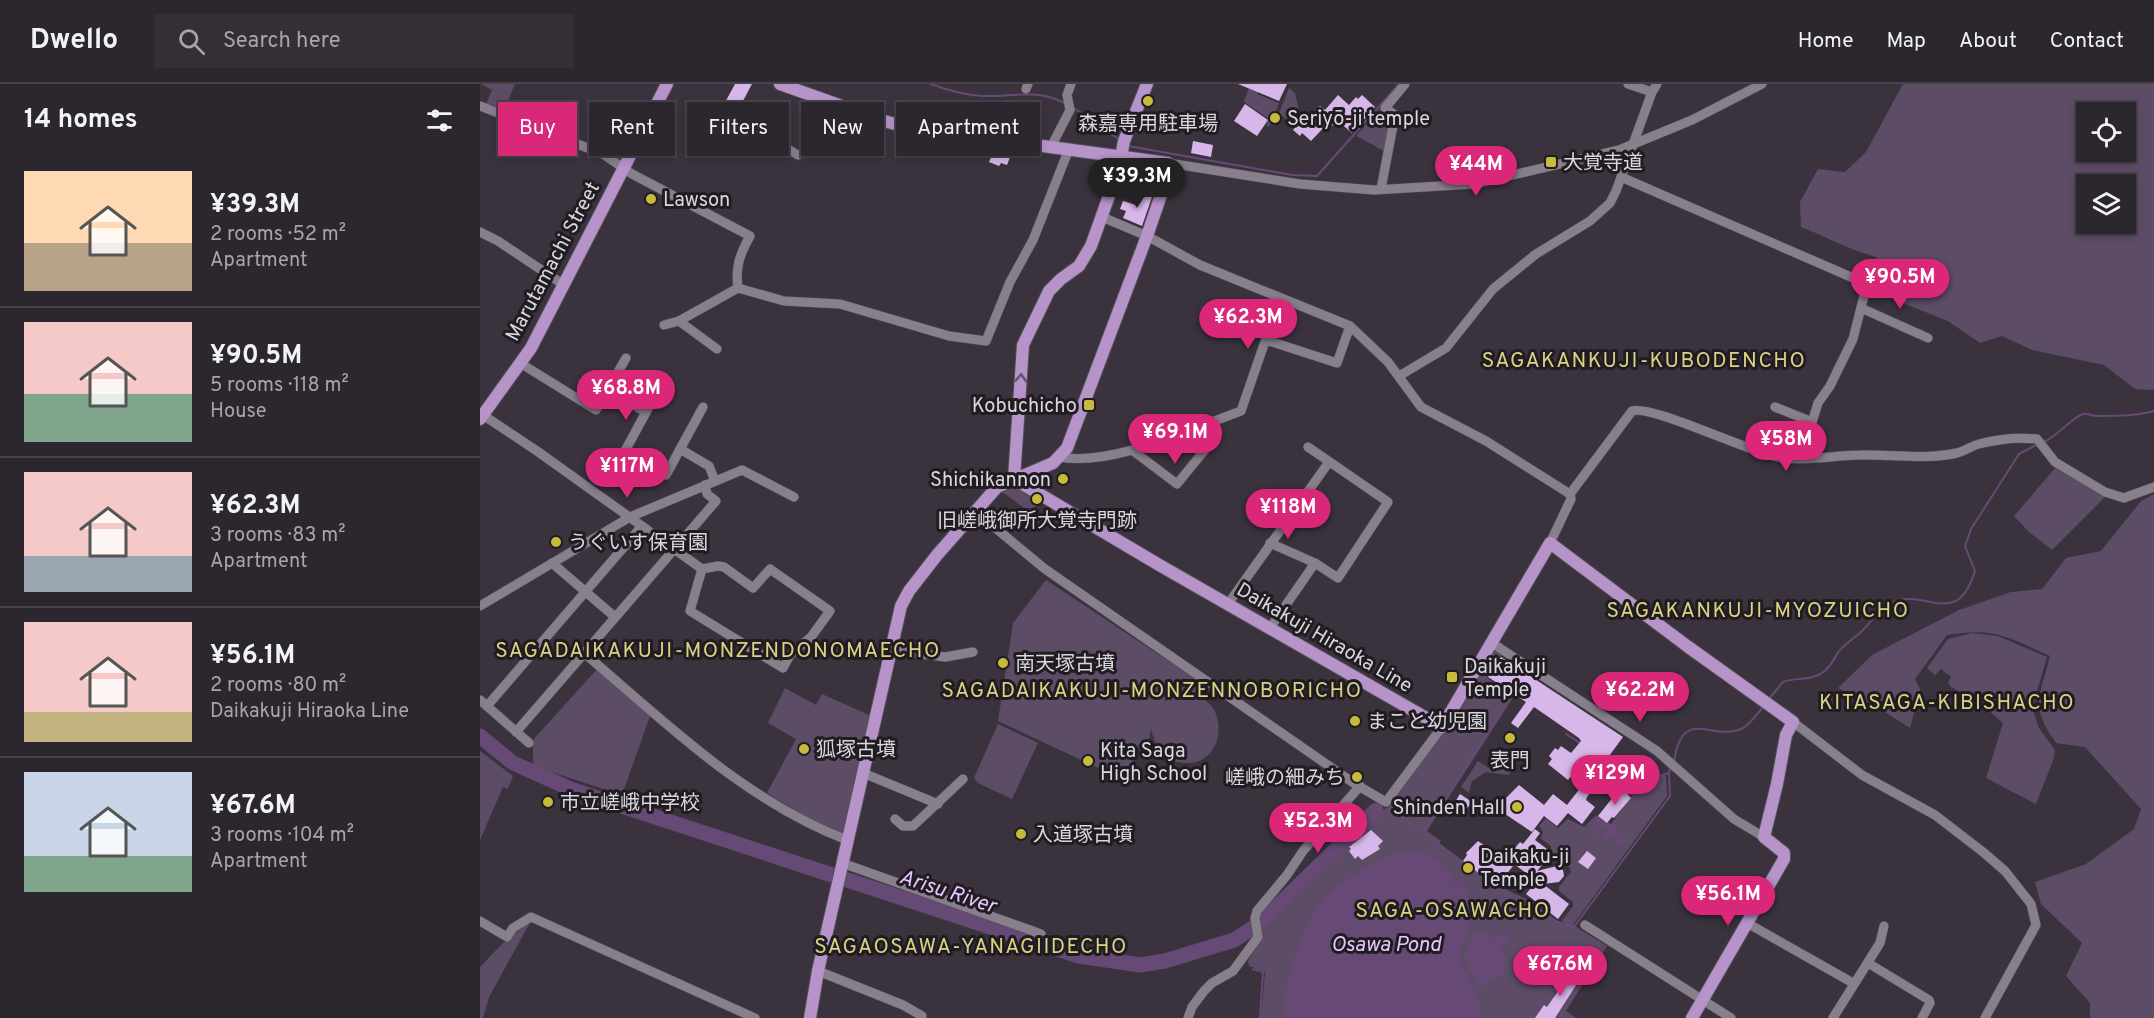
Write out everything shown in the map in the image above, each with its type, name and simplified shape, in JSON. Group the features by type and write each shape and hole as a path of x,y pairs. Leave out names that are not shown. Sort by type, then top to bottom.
{"main road":[{"name":"Marutamachi Street","path":"481,416 520,363 564,285 667,84"},
{"path":"780,84 831,102"},
{"path":"1014,478 1023,345 1049,291 1079,266 1102,217 1123,148 1147,84"},
{"path":"810,1018 818,970 901,606 909,591 937,555 997,487 1044,467 1060,457 1071,437 1147,236 1162,192 1168,163 1123,148 1051,147 950,134 884,121"},
{"name":"Daikakuji Hiraoka Line","path":"1014,478 1442,727"},
{"path":"1442,727 1550,543 1793,722 1786,735 1778,784 1764,837 1784,853 1784,859 1704,1001 1692,1018"}],"street":[{"path":"1051,147 1070,106 1067,95 1071,84"},
{"path":"1381,189 1395,115 1385,108 1405,84"},
{"path":"1399,376 1446,348 1493,289 1536,254 1602,212 1613,197 1655,88 1628,84"},
{"path":"1168,163 1300,184 1381,189 1474,184 1632,145 1717,109 1762,84"},
{"path":"480,106 603,154 624,168 750,236 740,255 736,270 738,288"},
{"path":"789,149 798,154"},
{"path":"664,325 679,321 738,288 784,301 840,304 949,336 986,340 995,314 1033,240 1069,149"},
{"path":"1621,177 1867,284 1853,339 1830,386 1818,403 1801,458"},
{"path":"1102,217 1147,236 1200,265 1350,326 1388,362 1421,406 1486,441 1570,494"},
{"path":"480,232 498,241 564,285"},
{"path":"1060,457 1098,459 1132,450 1241,411 1280,298"},
{"path":"1861,308 1928,338"},
{"path":"679,321 717,349"},
{"path":"1266,340 1337,363 1350,326"},
{"path":"520,363 596,410 626,358"},
{"path":"608,392 646,412"},
{"path":"619,462 657,392"},
{"path":"666,475 703,407"},
{"path":"1775,407 1812,422"},
{"path":"1550,543 1571,499 1570,494 1632,411 1638,409 1669,418 1757,453 1784,458 1862,454 1914,457 1958,453 1978,444 2013,438 2040,443 2055,462 2105,492 2124,498 2154,487"},
{"path":"481,416 702,569 724,567 753,588 770,569 830,611 811,637 790,655 783,668 690,611 702,569"},
{"path":"1132,450 1177,484 1208,446 1202,425"},
{"path":"1270,543 1315,563 1338,578 1388,502 1308,447"},
{"path":"681,449 709,466 715,481"},
{"path":"1228,604 1329,462"},
{"path":"480,606 630,517 742,470 794,497"},
{"path":"516,732 716,501 707,494 705,485"},
{"path":"976,512 1045,569 1386,802 1442,727"},
{"path":"529,742 483,703 642,526"},
{"path":"552,563 615,618"},
{"path":"1270,628 1315,563"},
{"path":"1492,643 1658,751 1734,819 1764,837"},
{"path":"890,650 945,657 973,652"},
{"path":"584,653 710,761 807,824 847,840"},
{"path":"1793,722 1862,775 1935,815 2005,871 2031,904 2036,925 1985,1018"},
{"path":"863,773 938,804"},
{"path":"895,819 903,826 913,826 963,779"},
{"path":"1188,1018 1192,1007 1204,991 1241,963 1258,937 1257,911 1287,875 1303,851 1360,786"},
{"path":"840,872 1041,934"},
{"path":"480,921 507,936 513,928 531,917 755,1018"},
{"path":"1747,923 1853,983"},
{"path":"1585,925 1731,1018"},
{"path":"1833,1018 1880,943 1884,926"},
{"path":"1868,963 1929,1000 1930,1003 1922,1018"},
{"path":"818,970 903,1005 922,1016"}],"shaded area":[{"path":"481,84 515,84 507,102 498,102 498,110 485,106 492,90"},
{"path":"1250,84 1261,84 1257,94 1279,103 1269,127 1266,125 1269,119 1244,102"},
{"path":"1903,84 2154,84 2154,390 2135,389 2104,365 2032,350 2002,336 1980,343 1948,321 1900,302 1885,280 1876,257 1801,227 1800,202 1818,169 1845,172 1866,152"},
{"path":"1289,88 1295,93 1300,114 1292,123 1281,115 1273,128"},
{"path":"1380,109 1392,117 1384,151 1356,136"},
{"path":"2056,467 2106,496 2052,550 2029,532 2014,516"},
{"path":"1017,485 1041,498 1031,513 1002,492"},
{"path":"2154,494 2154,1018 2090,1018 2090,1003 2066,976 2082,943 2041,904 2035,882 2086,864 2134,829 2141,809 2085,747 2056,743 2048,730 2042,719 2039,701 2050,656 2001,635 1977,632 1947,635 1915,679 1920,689 1910,728 1874,705 1838,688 1872,655 1959,610 2011,592 2042,589 2066,558 2101,551 2141,501"},
{"path":"1046,580 1205,685 1200,693 1180,693 1163,702 1186,696 1203,699 1214,710 1218,724 1217,740 1210,753 1197,762 1172,760 1159,750 1151,729 1148,746 1140,743 1125,778 1122,779 998,721 1013,623"},
{"path":"1972,633 1998,636 2047,657 2032,708 2039,728 2055,750 2036,804 1986,778 2003,723 1980,703 1951,687 1948,683 1951,677 1941,669 1935,675 1927,668 1948,639"},
{"name":"Daikaku-ji Temple","path":"1494,651 1502,654 1487,678 1514,696 1427,831 1441,841 1439,844 1493,883 1526,899 1556,920 1565,923 1562,921 1573,906 1573,902 1559,891 1559,887 1571,872 1570,868 1551,852 1551,846 1541,839 1543,832 1539,826 1546,818 1558,828 1568,819 1584,827 1596,815 1611,824 1632,796 1609,775 1612,768 1639,784 1664,775 1666,777 1667,796 1573,925 1607,946 1566,1011 1576,1018 1261,1018 1265,972 1249,966 1248,961 1262,936 1261,927 1374,816 1388,807 1444,731"},
{"path":"598,668 650,716 622,795 533,766 533,740"},
{"path":"785,688 816,705 822,694 871,716 845,835 812,821 767,793 796,739 768,723"},
{"path":"998,724 1038,743 1012,799 978,783 974,778"},
{"path":"480,751 513,776 508,789 503,787 480,840"},
{"path":"1497,760 1511,771 1509,775 1486,772 1472,781 1469,793 1461,787 1478,761 1490,769"},
{"path":"531,921 489,997 483,1018 480,1018 480,967 503,943"}],"water":[{"path":"1596,817 1607,824 1615,824 1617,831 1626,838 1625,843 1619,843 1614,837 1607,839 1604,836 1607,828 1604,826 1593,835 1592,832 1597,824"},
{"name":"Osawa Pond","path":"1412,851 1436,859 1456,877 1449,887 1452,888 1459,879 1469,896 1470,926 1460,953 1464,970 1479,999 1480,1018 1283,1018 1288,984 1298,948 1313,915 1323,900 1341,883 1374,863 1392,855"},
{"path":"1473,932 1481,932 1491,938 1504,934 1511,938 1510,942 1501,946 1506,959 1505,970 1498,977 1481,986 1468,967 1464,955"}],"building":[{"path":"735,84 752,84 742,102 725,102"},
{"path":"1238,84 1287,84 1279,101"},
{"path":"1338,95 1349,105 1356,97 1358,99 1362,95 1375,107 1352,133 1338,121 1333,126 1329,122 1311,141 1302,133 1300,136 1293,130 1308,112 1312,115 1320,106 1325,110"},
{"path":"1245,104 1268,120 1257,136 1234,121"},
{"path":"1193,141 1213,145 1211,157 1191,153"},
{"path":"992,156 1010,156 1007,165 1001,163 999,166 989,162"},
{"path":"1144,191 1153,194 1142,226 1123,218 1126,211 1120,209 1123,201 1136,205"},
{"path":"1501,657 1623,737 1604,763 1610,768 1587,797 1586,800 1595,807 1582,824 1568,813 1557,826 1544,816 1532,832 1499,810 1505,803 1503,801 1519,785 1544,805 1553,794 1567,805 1588,778 1577,769 1568,780 1548,764 1552,759 1549,756 1555,748 1558,750 1561,746 1571,753 1581,741 1579,738 1534,707 1518,728 1511,723 1526,702 1488,677"},
{"path":"1621,787 1631,798 1607,823 1598,816"},
{"path":"1460,794 1472,802 1463,814 1452,807"},
{"path":"1535,829 1540,833 1535,840 1547,849 1544,853 1549,857 1537,871 1557,866 1563,870 1564,876 1559,882 1543,884 1569,904 1558,919 1526,894 1535,883 1532,881 1534,879 1510,861 1517,852 1514,849 1520,842 1523,844"},
{"path":"1371,830 1383,841 1378,846 1380,849 1362,860 1358,856 1355,859 1349,847"},
{"path":"1478,841 1513,866 1502,880 1487,868 1481,875 1463,861 1466,853"},
{"path":"1587,851 1596,858 1588,869 1578,862"},
{"path":"1573,970 1582,976 1555,1018 1535,1018 1544,1005 1547,1007"}],"waterway":[{"path":"931,84 969,95 1025,94 1045,96 1066,104"},
{"path":"1128,146 1292,175 1317,176 1399,84"},
{"path":"1074,108 1121,141"},
{"path":"2044,442 2083,414 2118,416 2154,411"},
{"path":"1768,700 1783,682 1813,677 1825,671 1841,648 1860,633 1883,608 1893,602 1905,599 1950,603 1959,599 1968,589 1975,571 1965,546 1971,529 2019,454 2036,445"},
{"path":"1674,762 1678,745 1684,734 1700,729 1732,731 1743,728 1763,707"},
{"path":"1390,809 1423,832 1504,708"},
{"path":"1566,734 1580,743"},
{"name":"Arisu River","path":"480,736 513,763 573,790 1079,956 1140,965 1165,961 1234,940 1260,923 1376,810"},
{"path":"1605,760 1640,782 1669,773 1671,767"},
{"path":"1478,874 1509,894 1526,900 1555,921 1574,927 1670,796 1669,773"},
{"path":"1423,832 1464,863"},
{"path":"1431,855 1438,845"},
{"path":"1465,938 1469,940"},
{"path":"1253,969 1263,972 1260,1018"},
{"path":"1475,987 1479,984"}],"place":[{"name":"森嘉専用駐車場","path":"1148,101"},
{"name":"Seriyō-ji temple","path":"1275,118"},
{"name":"大覚寺道","path":"1551,162"},
{"name":"Lawson","path":"651,199"},
{"name":"Kobuchicho","path":"1089,405"},
{"name":"Shichikannon","path":"1063,479"},
{"name":"旧嵯峨御所大覚寺門跡","path":"1037,499"},
{"name":"うぐいす保育園","path":"556,542"},
{"name":"南天塚古墳","path":"1003,663"},
{"name":"Daikakuji Temple","path":"1452,677"},
{"name":"まこと幼児園","path":"1355,721"},
{"name":"表門","path":"1510,738"},
{"name":"狐塚古墳","path":"804,749"},
{"name":"Kita Saga High School","path":"1088,761"},
{"name":"嵯峨の細みち","path":"1357,777"},
{"name":"市立嵯峨中学校","path":"548,802"},
{"name":"Shinden Hall","path":"1517,807"},
{"name":"入道塚古墳","path":"1021,834"},
{"name":"Daikaku-ji Temple","path":"1468,868"}],"district":[{"name":"SAGAKANKUJI-KUBODENCHO","path":"1644,360"},
{"name":"SAGAKANKUJI-MYOZUICHO","path":"1758,610"},
{"name":"SAGADAIKAKUJI-MONZENDONOMAECHO","path":"718,650"},
{"name":"SAGADAIKAKUJI-MONZENNOBORICHO","path":"1152,690"},
{"name":"KITASAGA-KIBISHACHO","path":"1947,702"},
{"name":"SAGA-OSAWACHO","path":"1453,910"},
{"name":"SAGAOSAWA-YANAGIIDECHO","path":"971,946"}]}
